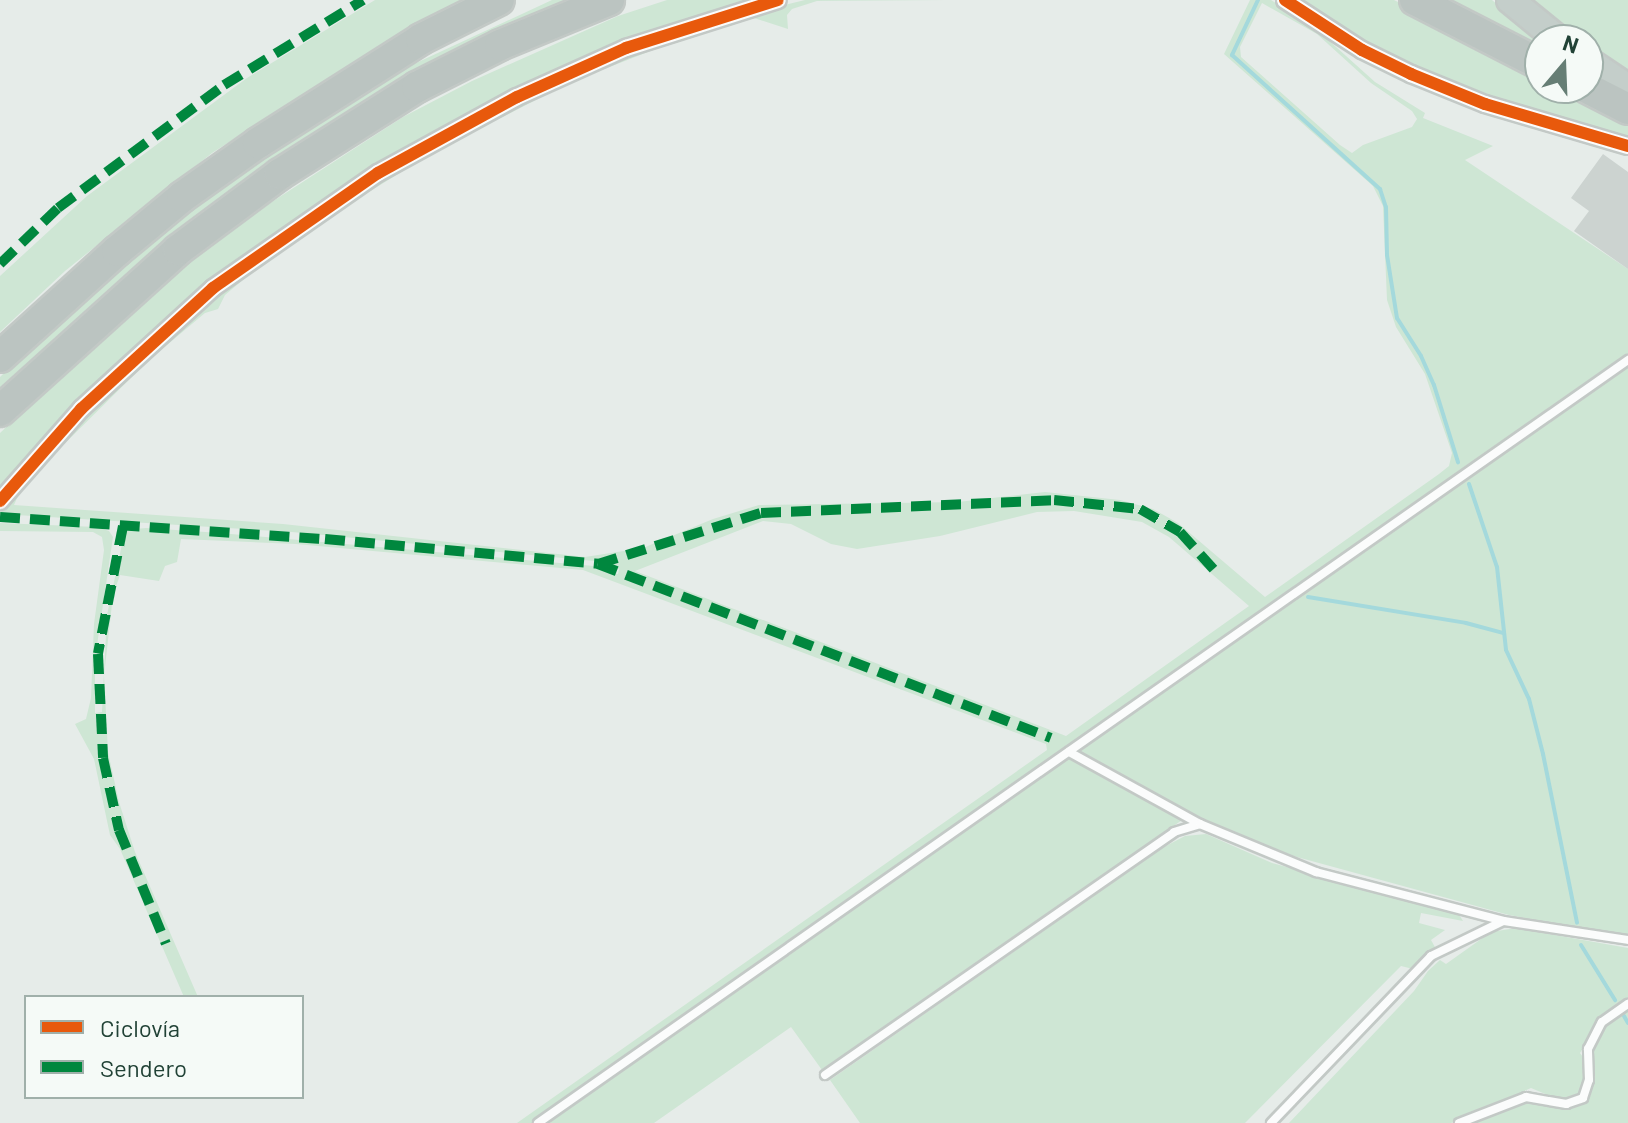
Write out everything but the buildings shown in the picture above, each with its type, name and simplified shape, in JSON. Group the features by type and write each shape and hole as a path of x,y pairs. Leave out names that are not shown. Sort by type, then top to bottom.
{"highway":[{"path":"0,357 182,197 421,39 499,0"},
{"path":"333,95 520,0"},
{"path":"0,411 178,250 280,174 417,87 500,45 609,0"},
{"path":"1415,0 1524,56"},
{"path":"1510,0 1539,24"},
{"path":"1604,72 1628,88"},
{"path":"1604,97 1628,109"}],"street":[{"path":"0,501 81,409 213,288 378,173 505,103 626,48 778,0"},
{"path":"1285,0 1362,50 1411,74 1485,104 1628,146"}],"lane":[{"path":"538,1123 1628,360"},
{"path":"1069,752 1200,824 1316,872 1504,921 1628,940"},
{"path":"825,1075 1174,832 1200,824"},
{"path":"1271,1123 1431,956 1504,921"},
{"path":"1459,1123 1526,1097 1566,1104 1583,1098 1589,1080 1588,1049 1602,1022 1628,1004"}],"green space":[{"path":"375,0 472,0 341,70 212,153 65,271 0,332 0,276 87,196 247,78"},
{"path":"552,0 584,0 157,250 71,324 0,393 0,377 63,315 149,241 240,172 414,64"},
{"path":"667,0 753,0 625,43 267,241 0,490 0,433 105,333 184,266 261,209 403,117 472,81 618,16"},
{"path":"805,0 820,0 792,9 787,15 788,29 754,18 694,34 571,82 432,153 351,203 268,259 225,295 218,309 205,313 149,360 42,466 14,505 283,524 585,557 643,548 713,519 759,505 958,502 1045,492 1120,500 1153,509 1178,523 1265,597 1439,474 1449,466 1452,453 1425,374 1396,327 1387,300 1383,206 1373,186 1224,54 1250,0 1271,0 1316,29 1375,82 1425,113 1423,118 1493,146 1465,160 1628,269 1628,354 532,1123 517,1123 1047,750 1046,744 583,570 296,544 181,539 177,562 165,566 159,581 120,575 113,595 104,676 108,752 119,802 135,852 197,995 183,995 120,849 110,835 94,759 75,724 86,719 91,698 94,624 104,550 102,537 93,532 0,531 0,523 97,527 109,531 113,537 95,659 95,713 102,712 107,615 125,530 146,528 220,533 594,566 618,574 619,569 594,561 292,532 0,514 0,506 100,399 216,294 360,191 495,114 630,53 731,18","holes":["1262,3 1317,34 1371,83 1412,111 1417,119 1412,127 1363,145 1352,153 1241,57 1240,47","1074,511 1142,522 1169,537 1249,606 1066,736 635,571 763,521 791,524 831,544 857,549 940,536 1037,512"]},
{"path":"1292,0 1394,0 1524,66 1524,104 1598,104 1628,119 1628,139 1450,82 1368,44"},
{"path":"1430,0 1492,0 1524,27 1524,47"},
{"path":"1526,0 1628,0 1628,76 1604,59 1604,24 1557,24"},
{"path":"1628,365 1628,937 1509,915 1275,851 1199,819 1078,750"},
{"path":"1066,759 1078,759 1185,818 822,1070 791,1027 654,1123 550,1123 554,1116"},
{"path":"1206,834 1272,863 1458,913 1463,921 1421,913 1419,923 1445,930 1431,940 1436,949 1413,969 1401,966 1245,1123 860,1123 830,1080 1162,848 1185,836"},
{"path":"1516,928 1628,948 1628,1000 1596,1026 1580,1053 1585,1060 1586,1078 1579,1098 1562,1101 1531,1088 1451,1123 1289,1123 1440,960 1446,964 1491,932"},
{"path":"1628,1009 1628,1123 1474,1123 1530,1100 1567,1108 1578,1106 1591,1091 1593,1048 1603,1029"}],"waterway":[{"path":"1258,0 1232,55 1380,189 1386,207 1387,255 1397,318 1421,356 1434,385 1458,462"},
{"path":"1469,484 1497,567 1506,650 1529,699 1577,923"},
{"path":"1308,597 1466,623 1504,633"},
{"path":"1581,945 1615,1000"},
{"path":"1624,1016 1628,1023"}],"marked path":[{"path":"0,264 58,208 224,85 363,0"},
{"path":"598,564 761,513 1054,500 1140,509 1180,532 1218,574"},
{"path":"0,517 325,539 598,564 1051,738"},
{"path":"123,526 98,654 103,758 119,830 166,944"}],"cycle path":[{"path":"0,501 81,409 213,288 378,173 517,97 626,48 778,0"},
{"path":"1285,0 1362,50 1411,74 1485,104 1628,146"}]}
